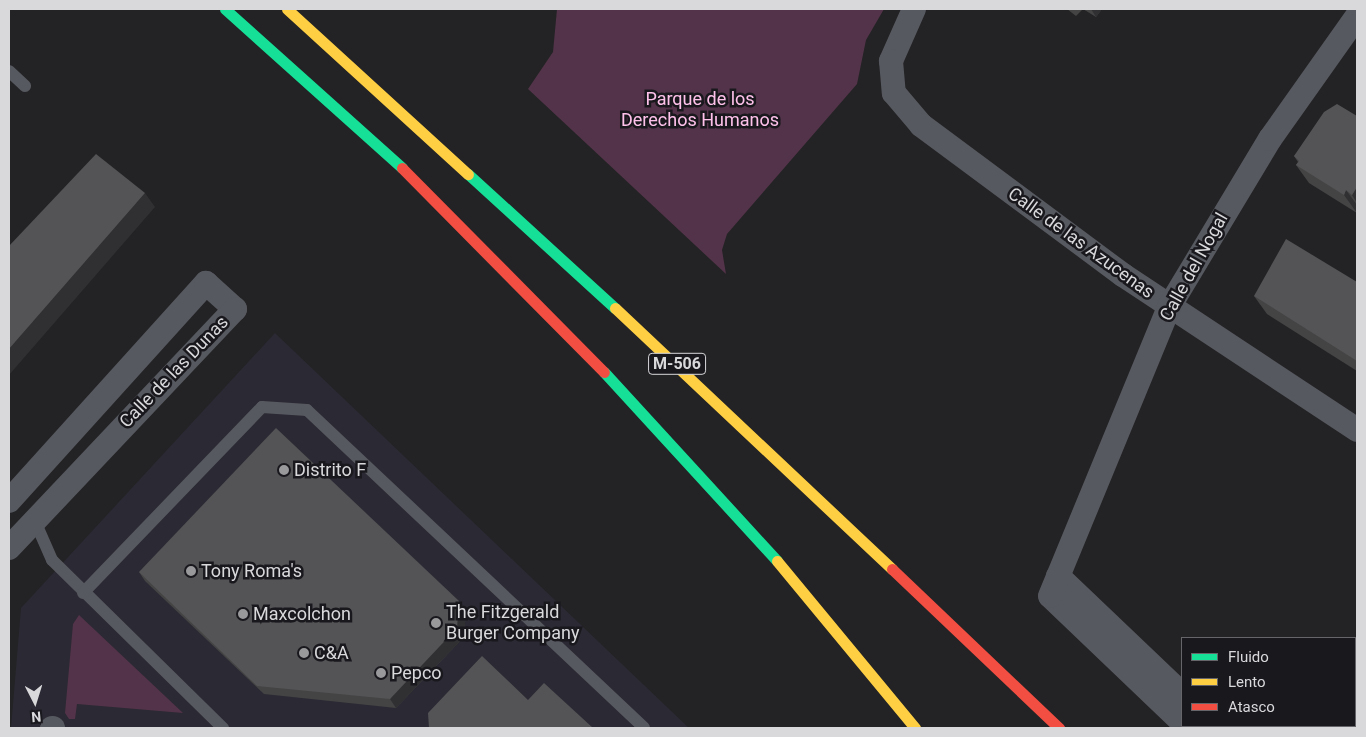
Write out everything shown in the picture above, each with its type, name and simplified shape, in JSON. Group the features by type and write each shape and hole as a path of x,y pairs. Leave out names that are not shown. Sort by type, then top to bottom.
{"highway":[{"path":"226,9 416,181 571,336 793,578 914,728"},
{"name":"M-506","path":"286,9 684,370 1059,728"}],"street":[{"name":"Calle de las Azucenas","path":"914,9 891,61 894,93 921,126 1169,307 1357,430"},
{"name":"Calle del Nogal","path":"1054,586 1169,307 1270,139 1357,16"},
{"name":"Calle de las Dunas","path":"9,501 206,283 235,309 9,548"},
{"path":"1054,586 1181,693"},
{"path":"1054,586 1181,721"}],"lane":[{"path":"9,71 25,86"},
{"path":"83,593 262,407 307,410 644,728"},
{"path":"34,520 52,560 83,593 223,728"}],"shaded area":[{"name":"Distrito F","path":"275,333 689,728 11,728 21,608"}],"green space":[{"name":"Parque de los Derechos Humanos","path":"557,9 884,9 866,40 857,84 727,234 722,250 726,274 528,89 553,52"},
{"path":"79,615 183,713 77,704 75,719 69,719 65,713 73,624"}],"building":[{"path":"1337,104 1357,116 1357,187 1352,195 1346,190 1344,195 1296,165 1299,161 1294,156 1324,112"},
{"path":"96,154 145,193 9,349 9,246"},
{"path":"1286,239 1357,282 1357,361 1254,296"},
{"path":"276,428 459,601 457,628 390,699 257,686 139,572"},
{"path":"482,656 528,700 544,683 593,728 429,728 428,713"}],"traffic: fast":[{"path":"225,9 402,168"},
{"path":"468,174 615,308"},
{"path":"604,372 777,561"}],"traffic: slow":[{"path":"287,9 468,174"},
{"path":"615,308 892,569"},
{"path":"777,561 915,728"}],"traffic: jam":[{"path":"402,168 604,372"},
{"path":"892,569 1059,728"}],"place":[{"name":"Distrito F","path":"284,470"},
{"name":"Tony Roma's","path":"191,571"},
{"name":"Maxcolchon","path":"243,614"},
{"name":"The Fitzgerald Burger Company","path":"436,623"},
{"name":"C&A","path":"304,653"},
{"name":"Pepco","path":"381,673"}]}
